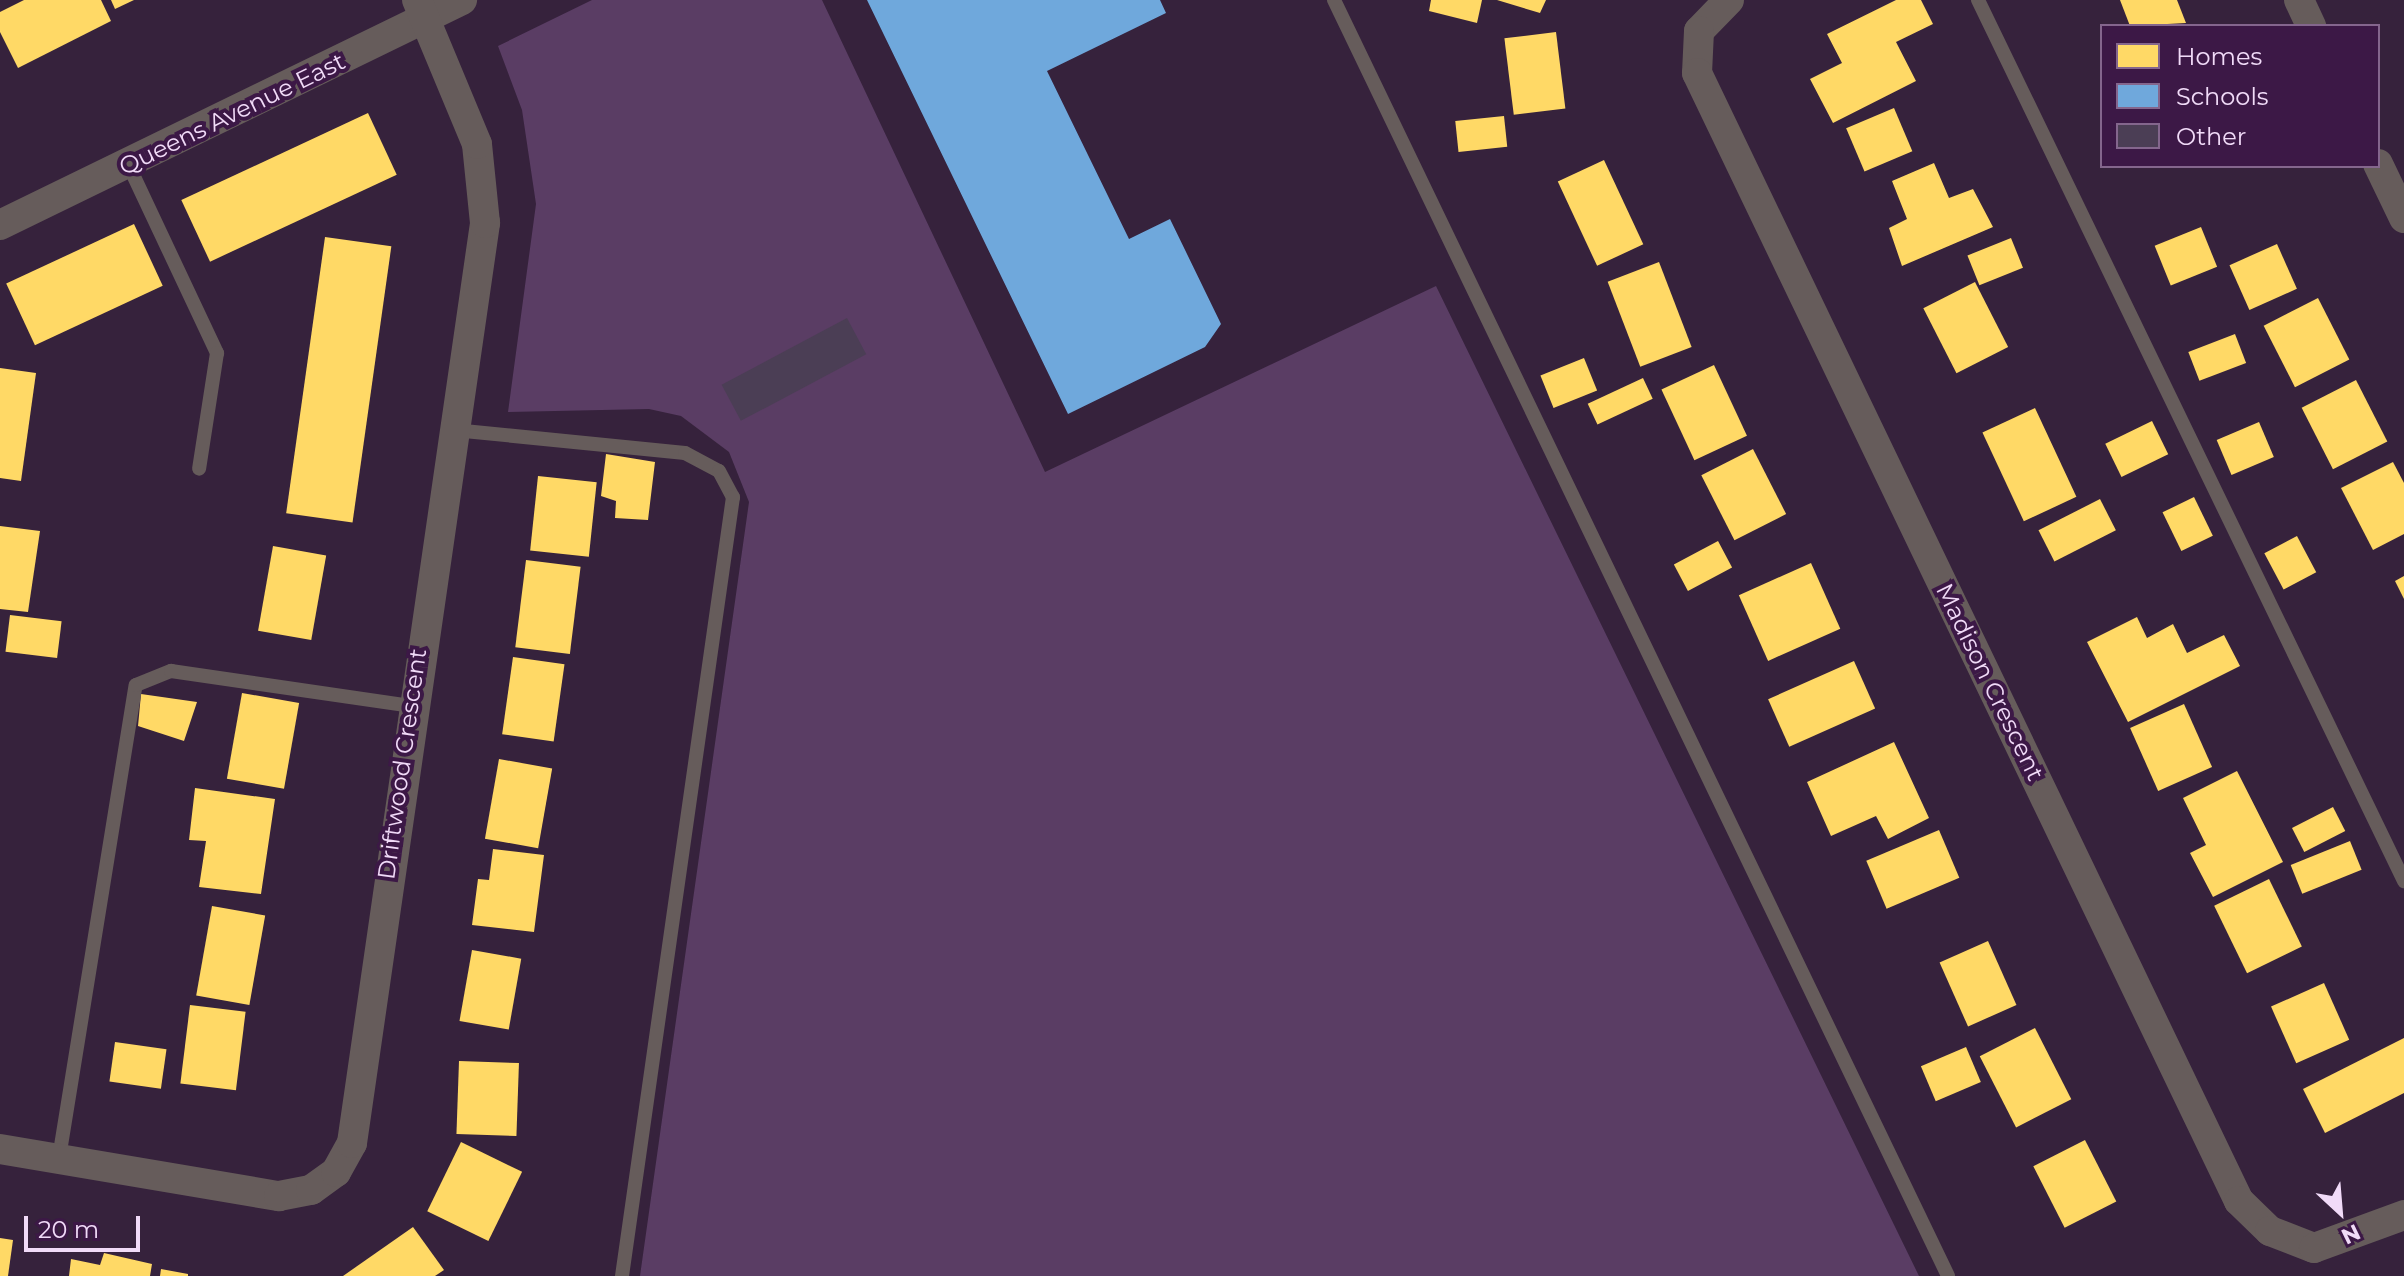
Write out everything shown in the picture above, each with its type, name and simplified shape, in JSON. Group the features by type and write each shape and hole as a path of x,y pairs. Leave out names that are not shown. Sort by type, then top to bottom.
{"street":[{"name":"Queens Avenue East","path":"0,225 129,166 421,9 462,0"},
{"name":"Madison Crescent","path":"1729,0 1699,31 1697,73 2239,1201 2270,1231 2314,1248 2404,1215"},
{"path":"2299,0 2310,24"},
{"name":"Driftwood Crescent","path":"0,1149 279,1196 311,1190 336,1172 361,1111 358,1074 410,706 485,223 484,184 464,108 421,9"},
{"path":"2380,168 2404,218"}],"lane":[{"path":"1334,0 1948,1276"},
{"path":"1978,0 2404,881"},
{"path":"129,166 217,353 199,469"},
{"path":"454,430 685,453 719,471 733,497 622,1276"},
{"path":"59,1158 136,685 171,671 410,706"}],"shaded area":[{"path":"592,0 822,0 1045,472 1436,286 1919,1276 640,1276 749,502 729,452 681,416 649,409 508,412 536,204 522,110 498,46"}],"building: Homes":[{"path":"24,0 101,0 111,21 18,68 0,32 0,12"},
{"path":"111,0 134,0 115,9"},
{"path":"1431,0 1482,0 1477,23 1429,11"},
{"path":"1497,0 1546,0 1540,13"},
{"path":"1896,0 1921,0 1933,24 1896,42 1916,81 1833,123 1810,79 1842,63 1827,34"},
{"path":"2120,0 2177,0 2186,23 2167,24 2129,24"},
{"path":"1556,32 1565,108 1514,115 1504,38"},
{"path":"1894,108 1912,151 1864,172 1846,128"},
{"path":"368,113 397,175 210,262 181,200"},
{"path":"1504,116 1507,147 1459,152 1455,121"},
{"path":"1604,160 1643,244 1597,266 1558,182"},
{"path":"1934,163 1949,198 1973,189 1993,227 1902,266 1889,228 1907,219 1892,181"},
{"path":"134,224 163,286 35,345 6,284"},
{"path":"2201,227 2217,267 2171,286 2155,246"},
{"path":"325,237 391,246 353,523 286,513"},
{"path":"2011,238 2023,268 1979,285 1967,256"},
{"path":"2277,244 2297,289 2249,310 2229,265"},
{"path":"1659,262 1692,347 1640,367 1608,282"},
{"path":"1975,282 2008,347 1956,373 1923,308"},
{"path":"2318,298 2349,359 2295,387 2264,326"},
{"path":"2235,334 2246,363 2199,381 2188,352"},
{"path":"1584,358 1597,390 1554,408 1540,376"},
{"path":"1714,365 1747,436 1694,460 1661,390"},
{"path":"0,368 36,373 21,481 0,478"},
{"path":"1643,378 1653,399 1597,425 1588,404"},
{"path":"2356,380 2387,441 2333,469 2302,408"},
{"path":"2035,408 2076,497 2024,521 1982,433"},
{"path":"2152,421 2168,454 2121,477 2105,444"},
{"path":"2259,422 2274,457 2232,475 2217,440"},
{"path":"1753,449 1786,514 1734,540 1701,475"},
{"path":"606,454 655,462 648,520 615,518 616,501 601,496"},
{"path":"2393,462 2404,483 2404,534 2373,550 2341,488"},
{"path":"538,476 597,482 589,557 530,551"},
{"path":"2194,497 2213,536 2181,551 2163,512"},
{"path":"2100,499 2116,530 2054,562 2039,530"},
{"path":"0,526 40,531 28,612 0,609"},
{"path":"2297,536 2316,572 2284,590 2264,553"},
{"path":"1718,541 1732,567 1688,591 1674,564"},
{"path":"273,546 326,555 311,640 258,631"},
{"path":"526,560 581,567 570,654 515,647"},
{"path":"1811,563 1840,629 1768,661 1739,595"},
{"path":"2404,576 2404,599 2395,581"},
{"path":"10,615 62,621 57,658 5,652"},
{"path":"2137,617 2147,638 2173,624 2187,653 2224,635 2240,666 2128,722 2087,642"},
{"path":"513,657 564,664 554,741 502,734"},
{"path":"1854,661 1875,709 1789,747 1768,699"},
{"path":"242,693 299,703 284,789 227,779"},
{"path":"141,694 197,702 184,741 138,726"},
{"path":"2184,704 2212,767 2158,791 2130,728"},
{"path":"1894,742 1929,818 1888,839 1876,816 1831,836 1807,782"},
{"path":"499,759 552,768 538,848 485,839"},
{"path":"2237,771 2283,862 2213,897 2190,853 2206,845 2183,798"},
{"path":"195,788 275,799 261,894 199,887 206,841 189,840"},
{"path":"2333,807 2345,831 2304,852 2292,828"},
{"path":"1939,830 1959,878 1887,909 1866,861"},
{"path":"2350,841 2362,870 2302,894 2291,865"},
{"path":"493,849 544,855 534,932 472,925 478,879 489,880"},
{"path":"2269,879 2302,946 2247,973 2214,906"},
{"path":"212,906 265,915 249,1005 196,996"},
{"path":"1988,941 2016,1005 1968,1027 1940,963"},
{"path":"472,950 521,959 509,1030 459,1021"},
{"path":"2324,983 2349,1040 2296,1063 2271,1007"},
{"path":"190,1005 246,1012 236,1090 180,1083"},
{"path":"2035,1028 2071,1099 2016,1127 1980,1056"},
{"path":"2404,1038 2404,1093 2325,1133 2303,1089"},
{"path":"115,1042 166,1049 161,1089 109,1082"},
{"path":"1966,1047 1981,1082 1936,1101 1921,1066"},
{"path":"459,1061 519,1063 516,1136 456,1134"},
{"path":"2085,1140 2116,1201 2065,1228 2033,1166"},
{"path":"461,1142 522,1172 488,1241 427,1211"},
{"path":"413,1227 444,1270 435,1276 343,1276"},
{"path":"0,1238 13,1240 8,1276 0,1276"},
{"path":"104,1253 152,1264 150,1276 69,1276 71,1259 100,1265"},
{"path":"161,1269 188,1274 188,1276 160,1276"}],"building: Schools":[{"path":"867,0 1160,0 1166,13 1047,71 1129,239 1170,219 1221,324 1205,347 1068,414"}],"building: Other":[{"path":"847,318 866,354 741,421 722,385"}]}
